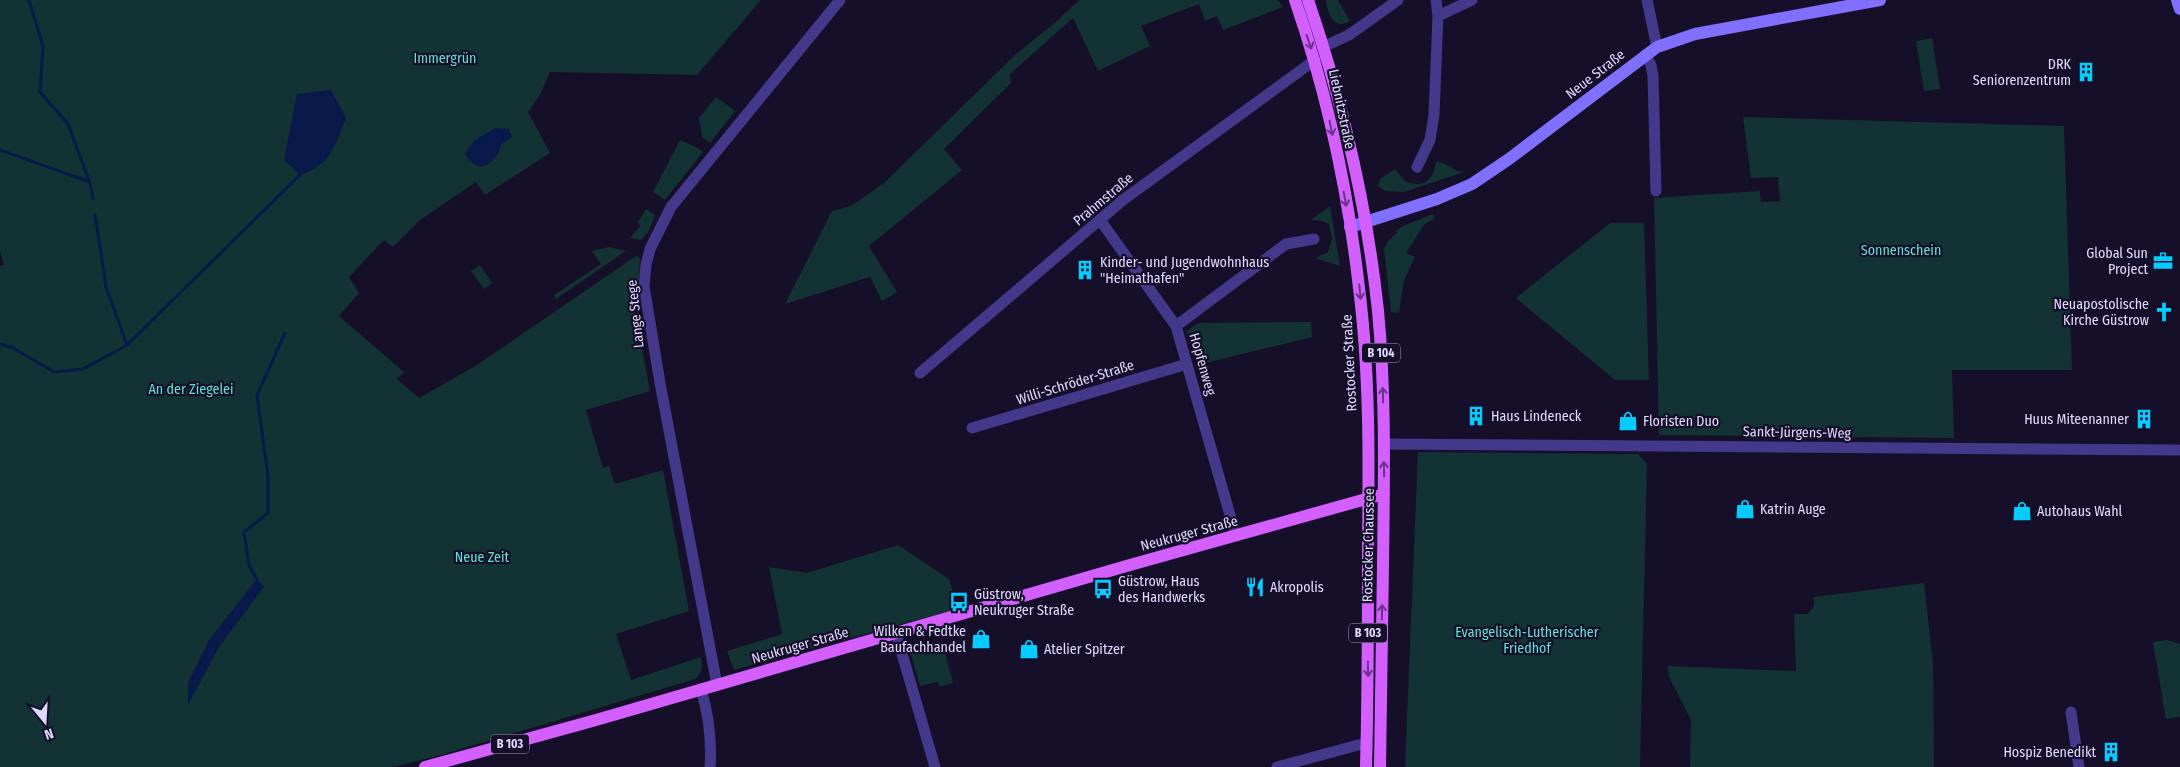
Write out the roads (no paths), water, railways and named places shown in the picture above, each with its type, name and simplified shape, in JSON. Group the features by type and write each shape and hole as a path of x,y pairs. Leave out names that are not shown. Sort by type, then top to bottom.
{"main road":[{"name":"Liebnitzstraße","path":"1295,0 1315,60 1350,227"},
{"name":"Liebnitzstraße","path":"1308,0 1323,47 1341,116 1365,222"},
{"name":"Neue Straße","path":"1350,227 1438,199 1472,184 1509,160 1657,47 1695,34 1880,0"},
{"path":"2177,0 2180,9"},
{"name":"B 104","path":"1365,222 1378,312 1384,444"},
{"name":"Rostocker Straße","path":"1350,227 1360,289 1369,498"},
{"name":"Rostocker Chaussee","path":"1380,767 1384,444"},
{"name":"Neukruger Straße","path":"425,767 1384,494"},
{"name":"Rostocker Chaussee","path":"1366,767 1369,498"}],"street":[{"name":"Lange Stege","path":"717,685 660,383 644,286 646,265 655,237 671,207 840,0"},
{"path":"1323,47 1349,35 1398,0"},
{"path":"1417,167 1430,140 1434,115 1438,16 1436,0"},
{"path":"1438,16 1472,0"},
{"path":"1647,0 1657,47"},
{"path":"1645,55 1651,65 1653,76 1656,191"},
{"name":"Prahmstraße","path":"920,373 1152,178 1315,60"},
{"name":"Hopfenweg","path":"1100,220 1176,326 1236,536"},
{"path":"1176,326 1286,244 1314,238"},
{"name":"Willi-Schröder-Straße","path":"972,428 1187,364"},
{"name":"Sankt-Jürgens-Weg","path":"1384,444 2180,450"},
{"path":"896,633 935,767"},
{"path":"701,689 710,720 712,744 710,767"},
{"path":"2071,712 2079,767"},
{"path":"1277,767 1358,745 1367,746"}],"water":[{"path":"331,90 346,118 335,146 325,160 319,166 300,175 284,160 297,94"},
{"path":"496,128 509,129 512,137 502,144 497,155 488,164 484,166 476,165 465,154 475,140"},
{"path":"257,579 264,587 219,647 188,705 188,683 209,640"}],"waterway":[{"path":"29,0 43,46 40,92 68,124 90,183 93,199"},
{"path":"0,150 90,182"},
{"path":"0,344 13,348 54,372 83,369 127,345 300,175"},
{"path":"95,215 106,287 127,345"},
{"path":"257,579 249,565 244,532 268,513 268,476 257,395 285,333"}],"place":[{"name":"DRK Seniorenzentrum","path":"2086,72"},
{"name":"Global Sun Project","path":"2163,261"},
{"name":"Kinder- und Jugendwohnhaus \"Heimathafen\"","path":"1085,270"},
{"name":"Neuapostolische Kirche Güstrow","path":"2164,312"},
{"name":"Haus Lindeneck","path":"1476,416"},
{"name":"Huus Miteenanner","path":"2144,419"},
{"name":"Floristen Duo","path":"1628,421"},
{"name":"Katrin Auge","path":"1745,509"},
{"name":"Autohaus Wahl","path":"2022,511"},
{"name":"Akropolis","path":"1255,587"},
{"name":"Güstrow, Haus des Handwerks","path":"1103,589"},
{"name":"Güstrow, Neukruger Straße","path":"959,602"},
{"name":"Wilken & Fedtke Baufachhandel","path":"981,639"},
{"name":"Atelier Spitzer","path":"1029,649"},
{"name":"Hospiz Benedikt","path":"2111,752"}],"park label":[{"name":"Immergrün","path":"445,58"},
{"name":"Sonnenschein","path":"1901,250"},
{"name":"An der Ziegelei","path":"191,389"},
{"name":"Neue Zeit","path":"482,557"},
{"name":"Evangelisch-Lutherischer Friedhof","path":"1527,640"}]}
